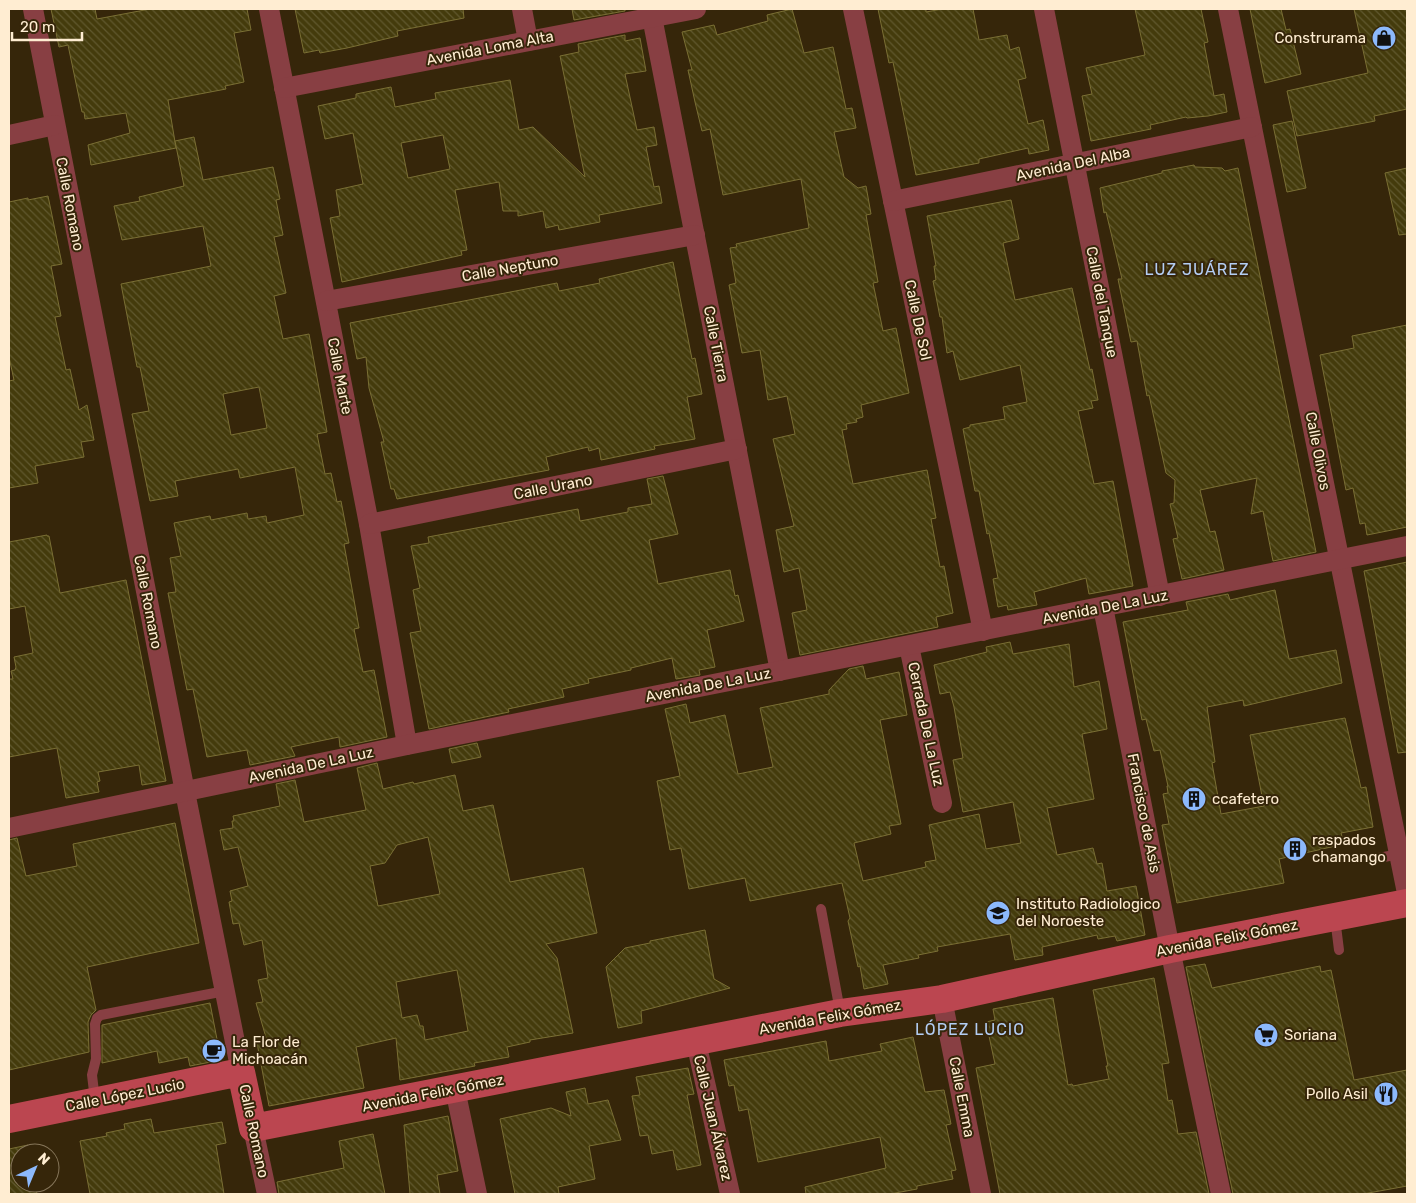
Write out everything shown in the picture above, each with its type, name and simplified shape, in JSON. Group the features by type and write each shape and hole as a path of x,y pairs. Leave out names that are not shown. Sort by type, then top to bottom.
{"main road":[{"name":"Avenida Felix Gómez","path":"253,1128 840,1013 942,999 1299,919 1335,916 1407,903"},
{"name":"Calle López Lucio","path":"9,1119 241,1072"},
{"name":"Calle Romano","path":"241,1072 253,1128"}],"street":[{"name":"Calle Romano","path":"33,9 241,1072"},
{"name":"Calle Marte","path":"269,9 369,524 407,745"},
{"path":"522,9 528,41"},
{"name":"Avenida Loma Alta","path":"284,88 696,9"},
{"name":"Calle De Sol","path":"853,9 984,631"},
{"name":"Calle del Tanque","path":"1044,9 1160,596"},
{"name":"Calle Olivos","path":"1228,9 1407,893"},
{"name":"Calle Tierra","path":"652,17 780,671"},
{"path":"9,134 55,125"},
{"name":"Avenida Del Alba","path":"893,201 1252,127"},
{"name":"Calle Neptuno","path":"326,301 695,235"},
{"name":"Calle Urano","path":"369,524 737,449"},
{"name":"Avenida De La Luz","path":"9,828 407,745 1407,546"},
{"name":"Francisco de Asis","path":"1104,607 1170,949 1221,1194"},
{"name":"Cerrada De La Luz","path":"909,646 942,803"},
{"name":"Calle Emma","path":"942,999 981,1194"},
{"name":"Calle Juan Álvarez","path":"696,1042 730,1194"},
{"path":"455,1089 477,1194"},
{"name":"Calle Romano","path":"253,1128 266,1194"}],"lane":[{"path":"1379,858 1399,854"},
{"path":"821,909 840,1013"},
{"path":"1335,916 1339,950"},
{"path":"96,1101 92,1075 96,1059 95,1024 97,1018 101,1015 225,992"}],"building":[{"path":"51,9 95,9 97,19 150,9 247,9 251,30 234,33 244,82 225,86 226,89 168,100 176,148 91,165 88,145 130,133 126,113 85,119 68,45 59,47"},
{"path":"295,9 463,9 464,18 397,31 398,36 347,48 320,53 319,50 304,53"},
{"path":"572,9 625,9 625,11 574,20"},
{"path":"792,9 804,53 833,47 846,109 852,108 856,128 834,132 844,177 858,188 866,186 871,214 866,215 878,282 873,283 883,331 896,328 909,393 861,405 863,417 856,419 857,422 846,424 847,429 842,430 853,484 927,470 936,518 931,519 940,567 944,566 953,613 936,617 938,627 800,655 792,613 807,610 799,568 784,572 776,530 794,526 773,439 795,434 787,396 768,400 760,350 742,353 729,285 736,283 730,248 737,247 736,244 809,228 801,179 723,195 710,129 702,131 688,70 692,70 682,32 714,25 717,35 768,21 767,15"},
{"path":"878,9 926,9 926,12 942,9 973,9 979,40 1007,35 1010,50 1019,47 1026,78 1018,80 1028,124 1043,120 1049,150 1029,154 1028,148 979,159 979,163 916,175 893,62 889,63"},
{"path":"1135,9 1201,9 1208,42 1204,43 1214,96 1224,94 1227,112 1208,116 1186,117 1150,125 1151,129 1091,141 1082,96 1092,94 1086,68 1145,55"},
{"path":"1250,9 1281,9 1286,30 1290,29 1301,74 1265,83"},
{"path":"1354,9 1407,9 1407,109 1374,116 1375,121 1297,136 1287,91 1368,73"},
{"path":"625,35 625,41 640,38 646,71 625,74 637,130 654,127 657,145 646,147 654,187 659,186 662,203 599,215 600,222 559,230 558,225 546,228 543,211 518,216 518,211 503,211 499,182 455,190 467,250 461,251 462,255 342,282 330,218 340,216 336,190 363,184 353,133 325,139 318,106 356,98 356,94 391,87 395,107 436,99 435,93 510,80 519,130 533,127 585,177 560,56 579,52 578,44","holes":["443,135 450,169 408,178 401,143"]},
{"path":"1292,121 1306,188 1287,192 1273,125"},
{"path":"194,137 203,180 273,167 280,199 276,200 283,235 274,237 286,293 274,296 283,339 309,334 327,432 317,434 325,474 331,473 337,502 341,501 349,543 344,544 359,628 354,629 363,672 374,670 387,737 340,747 339,737 291,747 295,756 250,765 247,750 207,757 193,689 187,690 168,593 176,592 170,558 181,556 174,523 210,516 211,520 247,513 248,519 266,516 267,523 304,515 295,467 240,478 238,469 175,481 178,496 150,501 132,414 149,411 140,367 137,367 121,284 211,266 203,226 122,240 114,206 140,201 139,197 184,186 175,141","holes":["259,387 267,428 231,435 223,394"]},
{"path":"1194,165 1195,167 1222,168 1225,171 1238,168 1316,552 1273,561 1263,511 1251,514 1257,478 1200,490 1210,532 1215,531 1224,570 1182,579 1173,539 1178,538 1170,504 1174,503 1175,480 1166,473 1149,395 1147,396 1137,341 1131,342 1118,279 1122,279 1106,212 1104,213 1100,188 1162,173 1162,171"},
{"path":"1407,168 1407,234 1399,235 1385,173"},
{"path":"48,196 62,264 51,266 61,316 55,317 66,370 70,369 79,410 87,405 94,440 81,442 84,457 35,466 38,483 9,488 9,381 14,380 9,357 9,202"},
{"path":"1011,200 1019,239 1003,243 1015,300 1072,288 1098,400 1091,401 1093,408 1078,411 1094,484 1113,481 1133,586 1089,594 1086,578 1034,592 1037,605 1008,610 1007,605 998,607 993,579 998,578 979,491 975,491 963,429 970,427 970,425 1005,419 1003,407 1027,402 1020,365 960,380 953,351 947,353 942,317 940,317 933,281 936,280 934,266 936,266 927,216"},
{"path":"673,262 692,359 695,358 702,394 687,397 695,439 654,446 655,449 601,460 599,448 589,451 588,447 546,457 549,470 397,499 394,489 391,489 381,442 384,442 369,388 366,357 357,359 350,323 557,283 559,291 600,283 599,279"},
{"path":"1407,325 1407,527 1367,535 1365,523 1360,524 1353,488 1346,490 1320,355 1354,348 1352,336"},
{"path":"663,476 678,534 649,540 658,584 730,570 735,596 738,595 744,621 707,630 715,667 699,670 700,675 676,679 672,658 631,668 631,670 588,679 589,683 562,689 564,697 508,709 509,712 429,729 410,633 421,631 413,590 420,588 411,546 429,543 428,537 578,509 580,521 628,512 628,508 652,504 647,479"},
{"path":"49,536 60,593 126,580 166,781 142,785 139,765 98,772 100,781 97,782 99,792 66,798 57,748 9,757 9,679 13,679 11,671 15,670 16,667 14,657 33,653 25,606 9,609 9,542"},
{"path":"1407,562 1407,752 1398,753 1364,571"},
{"path":"1275,590 1289,659 1336,650 1342,683 1244,706 1243,700 1207,707 1215,762 1212,763 1221,814 1264,806 1250,735 1345,718 1361,788 1366,787 1373,827 1341,833 1344,844 1279,859 1284,883 1177,903 1162,825 1169,824 1163,794 1168,793 1168,786 1160,750 1154,751 1146,719 1142,720 1123,622 1188,610 1186,602 1228,594 1230,600"},
{"path":"1010,642 1013,654 1069,644 1074,687 1099,681 1107,729 1082,734 1094,799 1047,808 1057,855 1093,848 1097,864 1102,863 1107,891 1136,886 1145,935 1117,941 1115,936 1098,939 1097,935 1042,947 1043,955 1015,960 1010,934 937,947 938,951 918,955 919,958 883,965 888,984 864,989 848,921 850,918 842,883 750,901 745,878 689,889 681,848 670,850 657,781 680,776 665,709 686,704 690,723 725,715 738,774 773,767 760,708 829,694 829,690 849,669 863,666 866,679 899,672 907,715 880,720 901,824 889,826 891,834 854,843 863,881 926,867 925,862 936,860 929,825 979,814 986,849 1021,843 1013,802 963,812 953,760 963,758 954,707 950,692 940,694 934,665 987,652 986,647"},
{"path":"477,743 481,757 452,763 449,749"},
{"path":"377,763 383,789 455,775 463,811 493,805 510,882 583,868 597,933 546,944 557,958 573,1033 530,1040 530,1042 507,1047 509,1057 474,1063 475,1066 400,1080 396,1038 356,1047 364,1088 269,1106 257,1043 267,1041 256,1003 263,1002 258,980 268,978 262,940 244,945 239,923 233,924 229,902 232,901 230,891 248,886 238,847 224,850 220,830 233,828 233,816 280,806 276,784 295,780 304,822 366,810 357,768","holes":["428,837 440,894 378,906 370,866 385,863 397,845","457,970 468,1031 425,1040 423,1026 420,1026 417,1015 402,1018 396,982"]},
{"path":"175,823 199,943 87,967 96,1010 88,1022 89,1052 9,1070 9,840 17,838 26,876 77,866 73,844"},
{"path":"705,930 714,979 730,988 641,1011 642,1023 618,1028 606,967 625,948"},
{"name":"Soriana","path":"1205,964 1212,988 1320,966 1321,972 1331,970 1354,1080 1407,1070 1407,1186 1363,1194 1233,1194 1186,967"},
{"path":"1154,978 1169,1063 1162,1064 1168,1101 1172,1100 1178,1134 1196,1132 1209,1194 1000,1194 976,1068 995,1064 986,1022 995,1020 993,1009 1053,998 1068,1085 1072,1084 1073,1086 1109,1079 1093,990"},
{"path":"210,1003 221,1060 190,1066 188,1057 159,1063 157,1051 102,1063 102,1025"},
{"path":"913,1037 925,1092 944,1090 951,1124 946,1125 956,1170 951,1171 953,1179 917,1186 917,1189 890,1194 806,1194 805,1187 886,1168 880,1137 758,1162 748,1109 739,1111 734,1085 729,1086 724,1060 826,1041 829,1061 882,1051 880,1044"},
{"path":"688,1068 694,1094 687,1095 701,1165 677,1170 673,1150 652,1154 648,1135 640,1136 632,1096 640,1095 636,1077"},
{"path":"585,1088 588,1104 608,1100 621,1140 589,1146 595,1179 558,1187 559,1194 515,1194 500,1119 551,1108 571,1116 566,1092"},
{"path":"448,1116 458,1171 437,1175 440,1194 410,1194 404,1125"},
{"path":"151,1119 154,1133 222,1122 226,1143 216,1145 224,1194 90,1194 80,1141 107,1136 106,1133 125,1129 124,1124"},
{"path":"373,1134 385,1194 279,1194 277,1182 344,1168 339,1141"},
{"path":"9,1149 10,1193 37,1194 9,1194"}],"place":[{"name":"Construrama","path":"1384,38"},
{"name":"ccafetero","path":"1194,799"},
{"name":"raspados chamango","path":"1295,849"},
{"name":"Instituto Radiologico del Noroeste","path":"998,913"},
{"name":"Soriana","path":"1266,1035"},
{"name":"La Flor de Michoacán","path":"214,1051"},
{"name":"Pollo Asil","path":"1386,1094"}],"district":[{"name":"LUZ JUÁREZ","path":"1197,269"},
{"name":"LÓPEZ LUCIO","path":"970,1029"}]}
